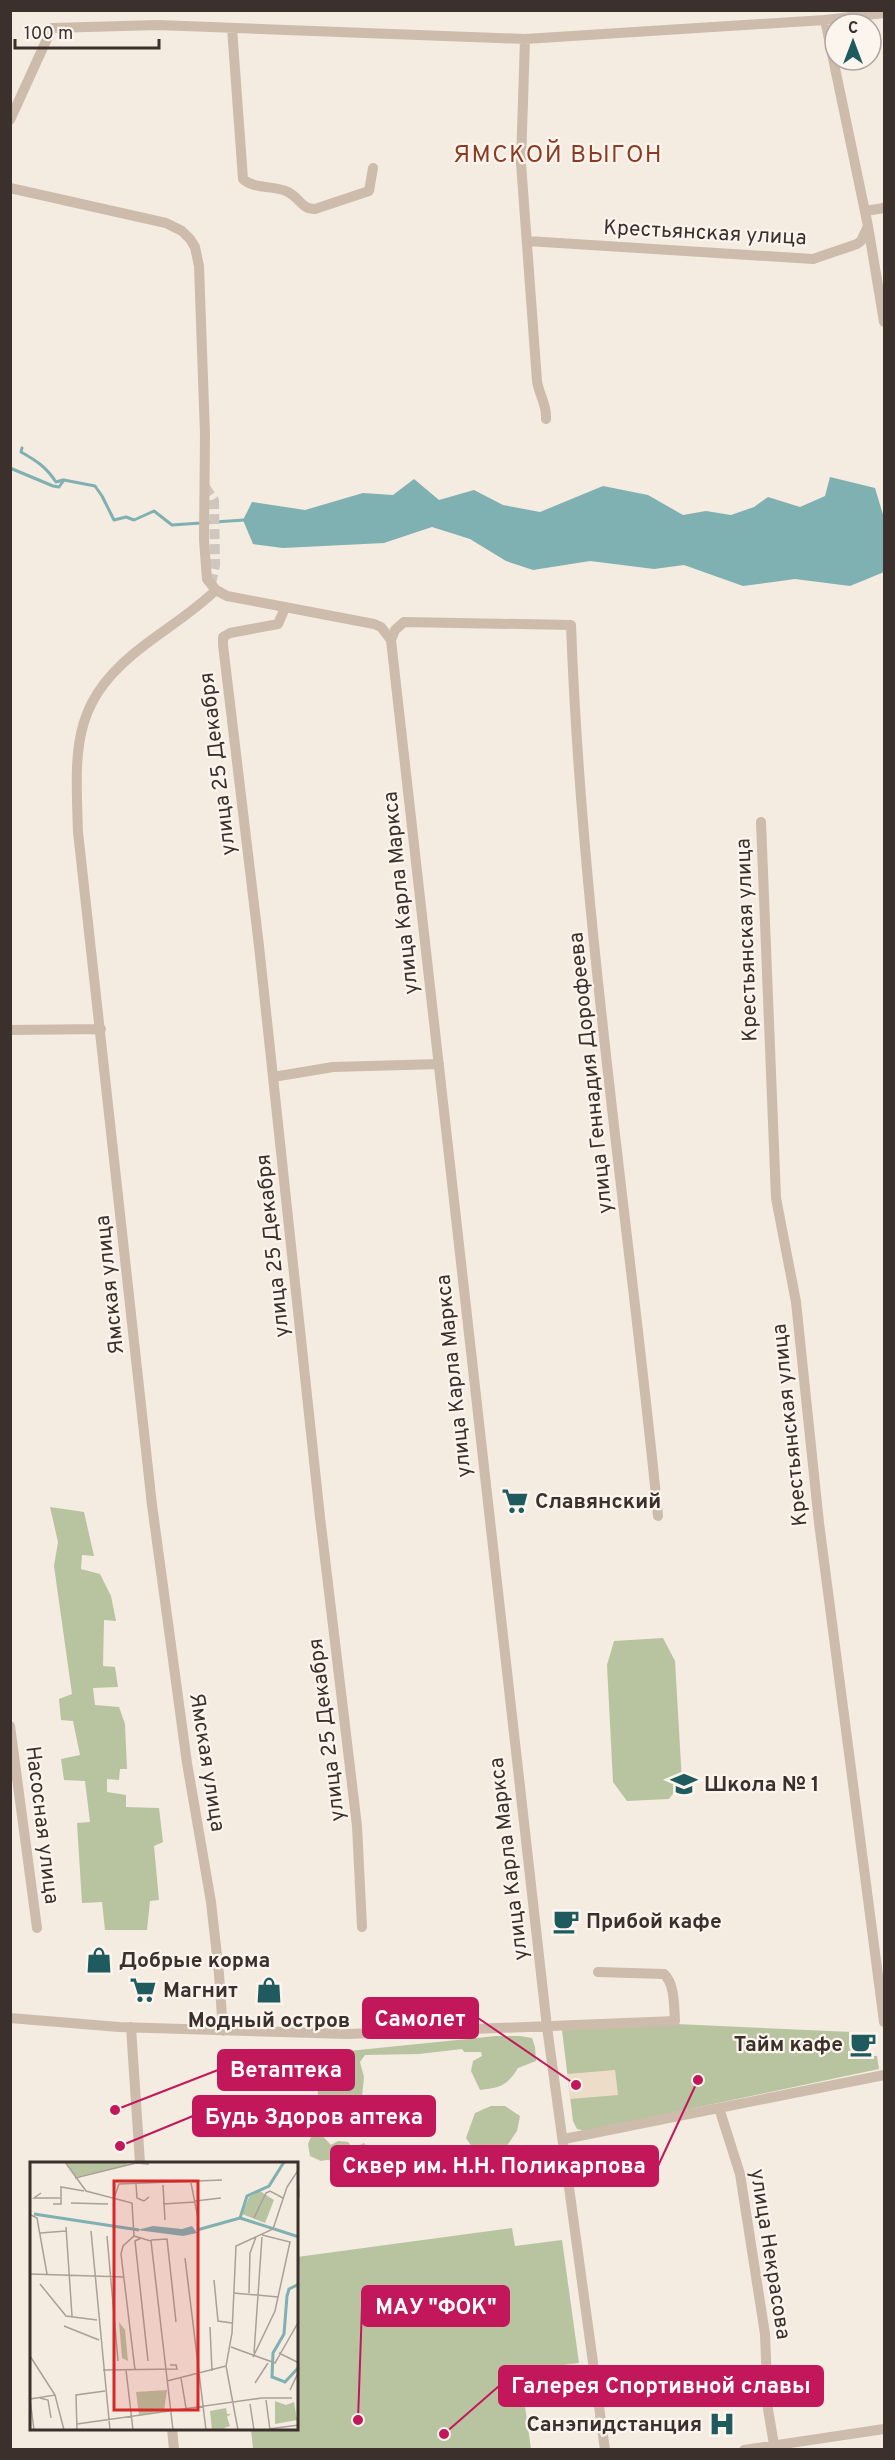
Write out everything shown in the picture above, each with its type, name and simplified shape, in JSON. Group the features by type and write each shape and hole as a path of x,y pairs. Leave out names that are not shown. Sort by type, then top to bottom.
{"street":[{"path":"10,120 52,28 158,26 525,39 823,20"},
{"path":"232,28 243,180 250,184 288,192 301,205 308,209 315,209 369,191 373,168"},
{"path":"525,39 521,164 537,381 539,392 545,402 546,419"},
{"path":"836,72 868,226 885,322"},
{"path":"10,188 166,223 182,231 190,239 197,256 201,284 205,435 205,473 199,476 201,575 216,590 239,600 374,624 381,627 390,640"},
{"path":"865,211 885,208"},
{"name":"Крестьянская улица","path":"527,241 813,259 857,244 861,241 868,226"},
{"name":"Ямская улица","path":"216,590 192,612 122,663 97,692 86,711 80,731 76,781 78,832 152,1505 187,1763 211,1902 223,2031"},
{"name":"улица 25 Декабря","path":"285,608 278,624 230,633 223,638 223,641 357,1826 362,1927"},
{"name":"улица Геннадия Дорофеева","path":"390,640 394,630 404,622 572,625 574,709 600,997 658,1516"},
{"name":"улица Карла Маркса","path":"390,640 547,2026 605,2450"},
{"name":"Крестьянская улица","path":"761,822 776,1198 795,1302 819,1523 885,2022"},
{"path":"10,1030 101,1029"},
{"path":"273,1077 333,1067 439,1064"},
{"name":"Насосная улица","path":"10,1726 37,1928"},
{"path":"10,2018 131,2027 363,2034 675,2021 672,1990 669,1978 664,1974 598,1972"},
{"path":"131,2027 140,2162"},
{"path":"564,2139 885,2075"},
{"name":"улица Некрасова","path":"719,2108 740,2174 765,2334 768,2409 774,2445"},
{"path":"744,2450 885,2429"},
{"path":"172,2430 174,2450"}],"green space":[{"path":"50,1507 84,1512 94,1556 82,1555 81,1569 100,1574 111,1596 116,1621 104,1620 103,1666 115,1667 118,1687 93,1688 95,1705 119,1707 125,1724 127,1769 120,1769 119,1780 107,1779 107,1792 126,1795 126,1807 159,1808 163,1842 154,1846 159,1900 150,1901 147,1930 105,1930 102,1902 82,1903 77,1823 90,1822 85,1781 64,1780 61,1759 80,1755 73,1721 61,1720 59,1699 72,1694 54,1566 58,1542"},
{"path":"663,1638 675,1661 682,1782 669,1799 627,1801 613,1782 607,1665 614,1641"},
{"path":"676,2024 852,2032 854,2056 877,2056 879,2069 586,2131 577,2129 573,2121 562,2030"},
{"path":"496,2036 532,2038 536,2061 518,2068 506,2083 498,2087 480,2090 471,2071 473,2061 482,2056 481,2052 464,2052 462,2049 419,2054 365,2055 360,2062 364,2077 362,2097 320,2106 313,2065 337,2064 339,2052"},
{"path":"491,2106 505,2106 520,2116 517,2131 504,2150 490,2151 472,2147 466,2138 475,2113"},
{"path":"320,2133 331,2145 338,2141 348,2142 353,2148 364,2143 371,2150 363,2169 331,2160 321,2161 310,2156 308,2144 312,2134"},
{"path":"512,2228 515,2246 562,2240 579,2363 520,2371 531,2449 253,2449 251,2430 298,2430 298,2257"}],"shaded area":[{"path":"615,2070 618,2095 570,2099 567,2074"}],"water":[{"path":"830,477 875,488 884,518 884,572 850,586 795,579 743,586 684,565 654,569 590,561 533,570 506,561 470,539 432,527 384,543 283,548 253,544 243,520 252,502 305,510 363,493 393,495 414,479 439,500 474,490 503,505 540,512 603,486 648,495 683,515 706,511 731,515 754,507 768,497 800,507 825,496"}],"waterway":[{"path":"22,448 21,452 41,465 56,482 63,480"},
{"path":"10,468 53,486 59,487 64,480 95,486 114,520 126,517 134,520 154,511 172,525 244,520"}],"tunnel":[{"path":"205,487 214,500 215,565 211,584"}],"place":[{"name":"Славянский","path":"515,1501"},
{"name":"Школа № 1","path":"684,1784"},
{"name":"Прибой кафе","path":"566,1921"},
{"name":"Добрые корма","path":"99,1960"},
{"name":"Магнит","path":"143,1990"},
{"name":"Модный остров","path":"269,1990"},
{"name":"Тайм кафе","path":"863,2044"},
{"name":"Сквер им. Н.Н. Поликарпова","path":"698,2080"},
{"name":"Самолет","path":"576,2085"},
{"name":"Ветаптека","path":"115,2110"},
{"name":"Будь Здоров аптека","path":"120,2146"},
{"name":"МАУ \"ФОК\"","path":"358,2420"},
{"name":"Санэпидстанция","path":"722,2424"},
{"name":"Галерея Спортивной славы","path":"444,2434"}],"district":[{"name":"ЯМСКОЙ ВЫГОН","path":"558,154"}]}
